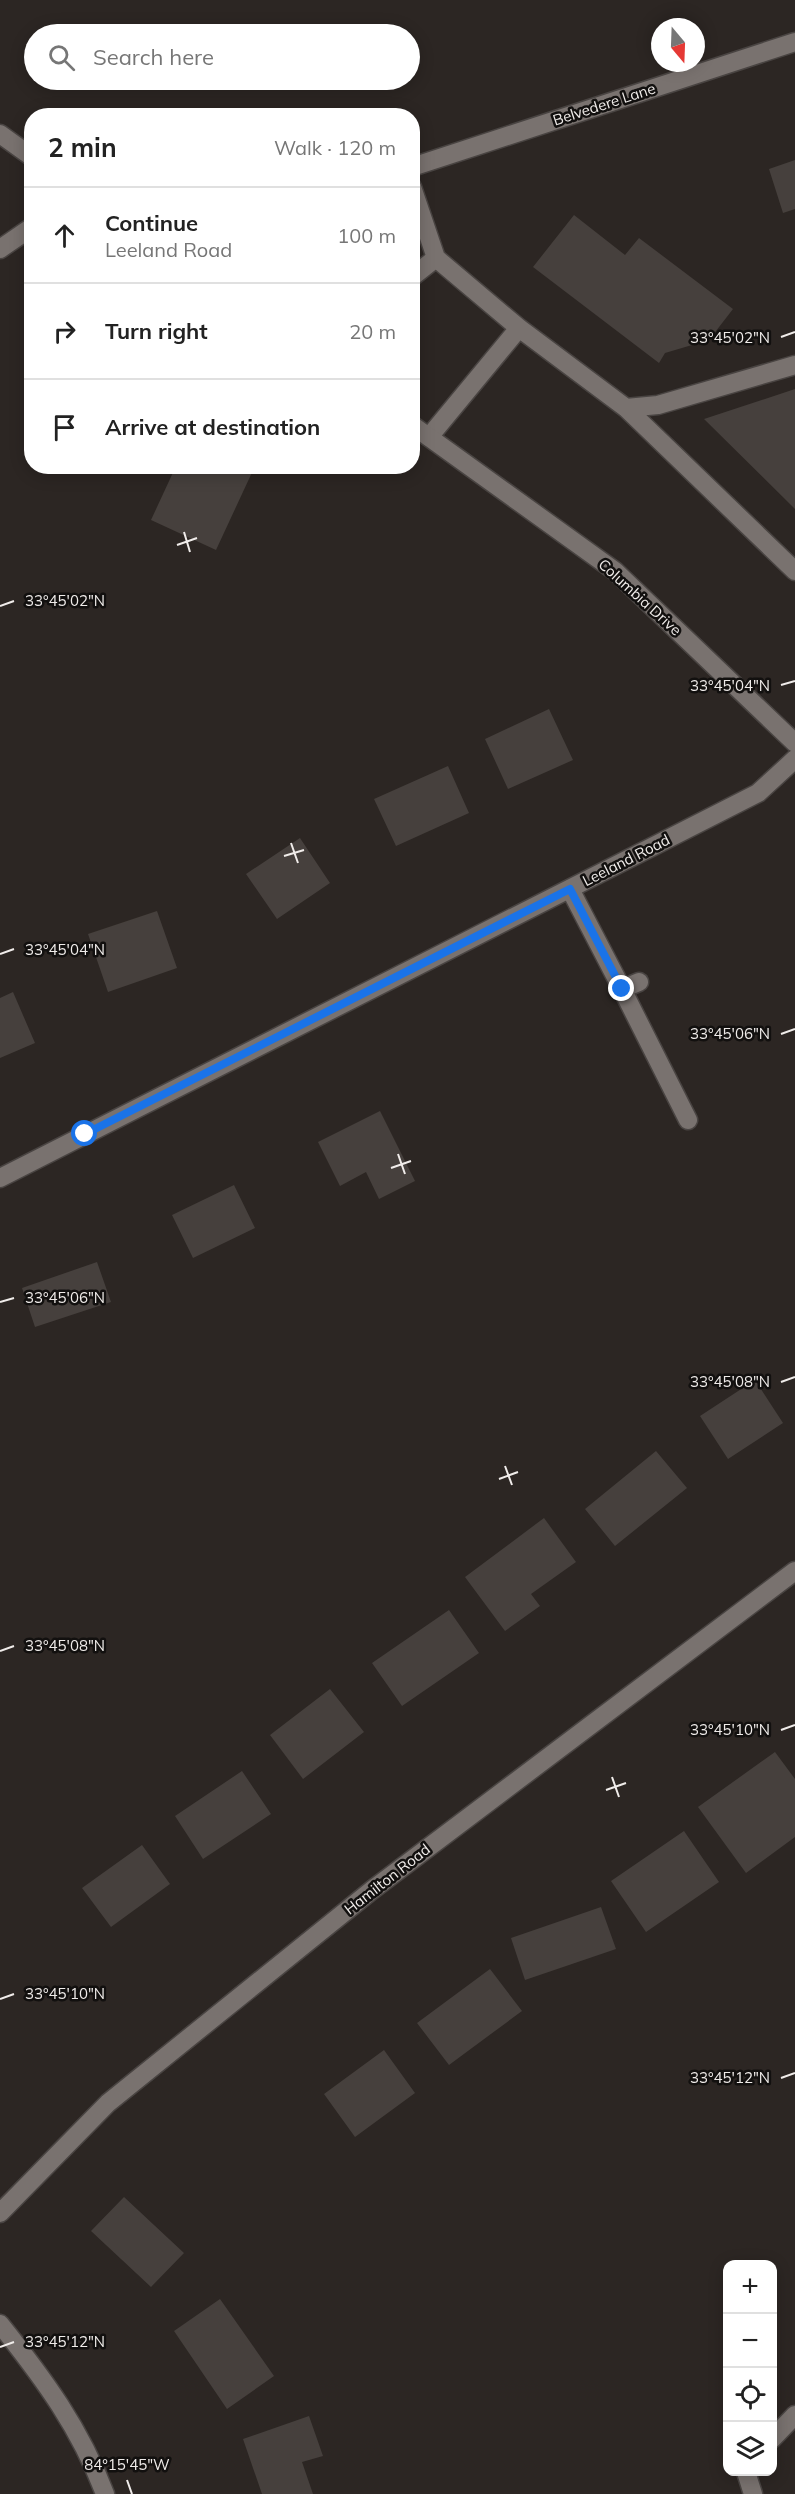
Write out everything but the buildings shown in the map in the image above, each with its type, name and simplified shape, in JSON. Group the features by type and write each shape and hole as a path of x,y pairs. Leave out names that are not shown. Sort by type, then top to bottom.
{"street":[{"name":"Belvedere Lane","path":"420,164 795,42"},
{"path":"0,134 24,151"},
{"path":"420,211 436,258 519,328 626,408 795,571"},
{"path":"0,249 24,232"},
{"path":"420,271 436,258"},
{"path":"429,437 519,328"},
{"path":"626,408 658,405 795,365"},
{"name":"Columbia Drive","path":"420,431 615,571 795,743"},
{"name":"Leeland Road","path":"0,1178 758,793 795,759"},
{"path":"570,889 688,1120"},
{"path":"622,989 639,982"},
{"name":"Hamilton Road","path":"0,2213 108,2103 163,2058 372,1890 795,1570"},
{"path":"0,2324 47,2383 89,2453 105,2494"},
{"path":"777,2434 795,2415"},
{"path":"747,2476 753,2494"}],"route":[{"path":"85,1134 570,889 622,989"}]}
